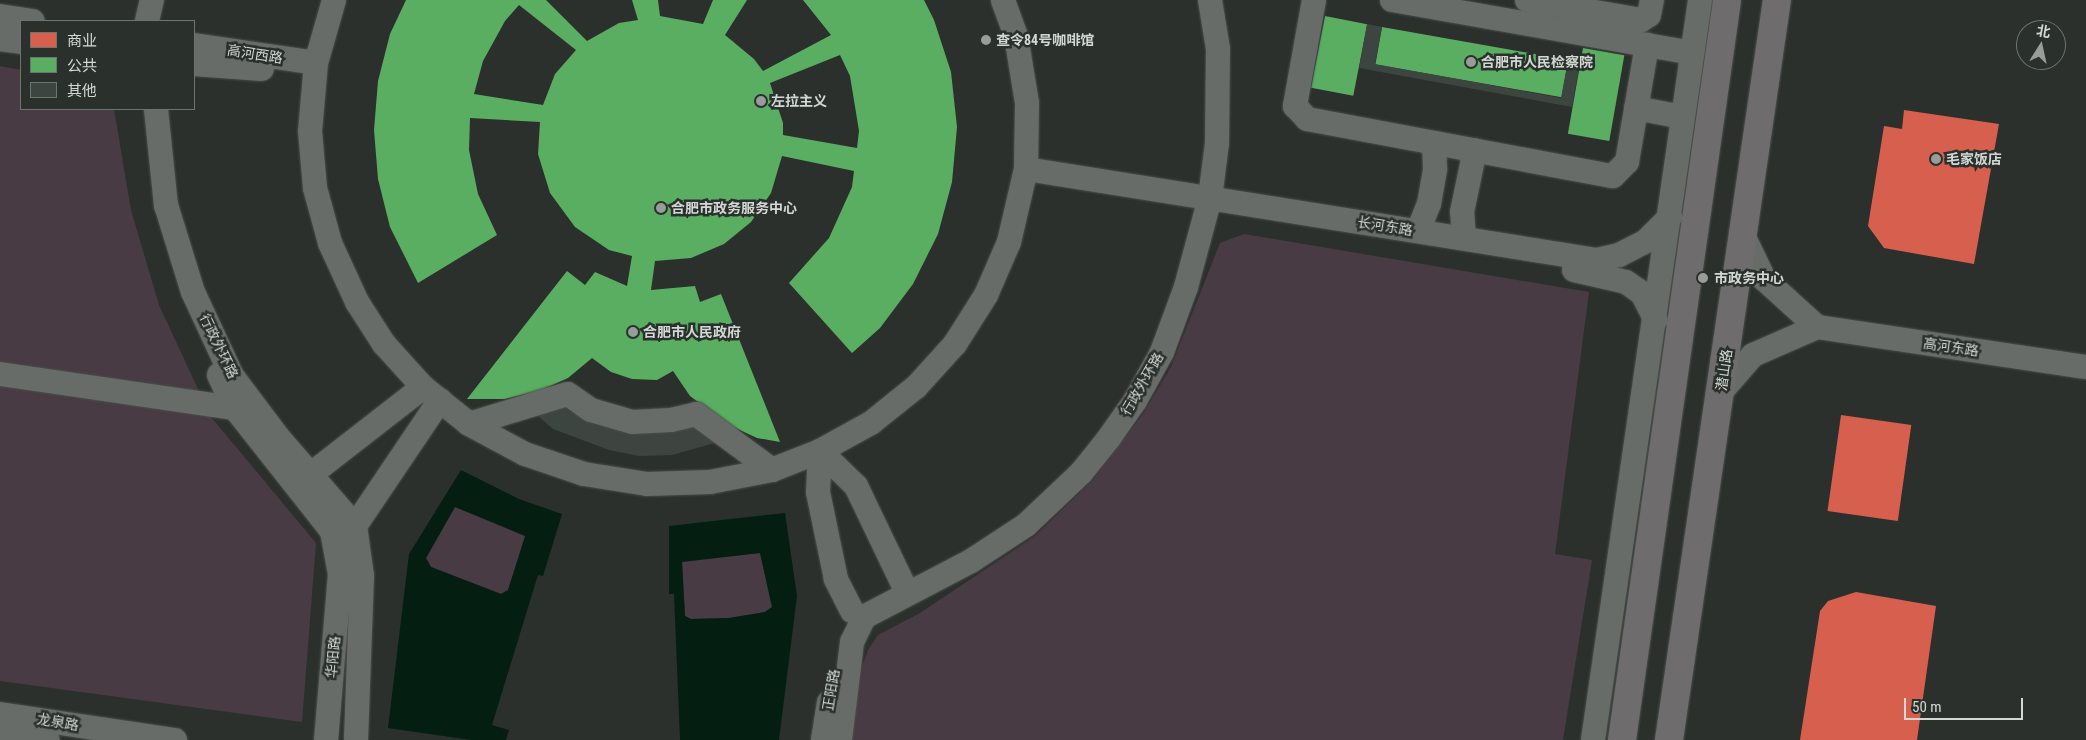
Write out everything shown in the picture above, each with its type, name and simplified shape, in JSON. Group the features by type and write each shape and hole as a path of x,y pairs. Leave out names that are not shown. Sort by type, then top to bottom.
{"main road":[{"path":"1622,740 1727,0"},
{"name":"潜山路","path":"1669,740 1777,0"}],"street":[{"path":"147,20 152,0"},
{"path":"159,20 163,0"},
{"path":"334,0 315,68 310,131 315,188 330,243 361,309 384,344 432,394 469,424 525,454 584,474 647,484 710,482 772,470 820,451 871,423 916,387 955,344 986,295 1002,260 1024,178 1027,102 1016,36 1003,0"},
{"name":"行政外环路","path":"852,611 903,584 1017,510 1065,466 1097,429 1123,392 1146,348 1201,204 1202,50 1194,0"},
{"name":"行政外环路","path":"845,641 864,617 972,561 1018,530 1081,473 1135,401 1162,352 1186,287 1201,204 1217,143 1218,50 1210,0"},
{"path":"1314,0 1295,106 1307,119 1613,176 1626,162 1647,45"},
{"path":"1392,0 1692,53"},
{"path":"1528,0 1641,20 1649,15 1652,0"},
{"path":"1593,740 1666,222 1700,0"},
{"path":"0,16 26,20"},
{"path":"0,39 20,42"},
{"name":"高河西路","path":"195,45 315,68"},
{"name":"高河西路","path":"195,64 315,68"},
{"path":"1636,108 1682,117"},
{"name":"行政外环路","path":"142,110 152,210 179,297 234,407 332,531 351,575"},
{"name":"行政外环路","path":"156,110 166,205 193,292 232,376 310,475 355,526"},
{"path":"1418,231 1429,204 1435,169 1434,143"},
{"path":"1464,238 1462,212 1475,150"},
{"name":"长河东路","path":"1024,178 1201,204 1418,231 1597,260 1619,255 1646,241 1666,222 1704,166"},
{"name":"长河东路","path":"1201,204 1605,275 1626,282 1642,293 1653,314 1674,369"},
{"path":"1721,392 1753,355 1817,327 1764,279 1742,233"},
{"name":"高河东路","path":"1817,327 2086,367"},
{"path":"0,374 234,407 262,415"},
{"path":"310,475 432,394"},
{"path":"351,575 355,526 432,394"},
{"path":"469,424 568,394 591,410 632,422 671,420 696,414 772,470"},
{"path":"820,451 856,486 903,584"},
{"path":"820,451 818,492 836,579 852,611 845,641"},
{"name":"华阳路","path":"326,740 351,575"},
{"name":"华阳路","path":"351,575 356,740"},
{"name":"正阳路","path":"823,740 845,641"},
{"name":"正阳路","path":"840,740 845,641"},
{"name":"龙泉路","path":"0,714 175,740"},
{"name":"龙泉路","path":"0,733 48,740"}],"shaded area":[{"path":"0,66 20,70 20,110 114,110 131,210 159,305 211,417 316,543 302,722 0,681"},
{"path":"1244,234 1589,292 1555,554 1592,560 1563,740 852,740 859,675 868,650 878,635 920,613 1035,536 1092,481 1143,414 1171,367 1220,243"},
{"path":"461,470 519,499 562,514 543,576 538,575 492,725 509,730 506,740 471,740 388,728 409,554","holes":["455,507 525,536 508,590 501,594 431,567 426,558"]},
{"path":"455,507 526,535 508,590 501,594 431,567 426,558"},
{"path":"785,513 797,596 779,740 680,740 674,594 669,594 669,526","holes":["760,553 772,607 765,612 729,618 691,619 685,616 682,562"]},
{"path":"760,553 772,607 765,612 729,618 691,619 685,616 682,561"}],"building: 商业":[{"name":"毛家饭店","path":"1904,110 1999,124 1974,264 1884,248 1868,226 1884,126 1902,129"},
{"path":"1841,415 1911,425 1898,521 1828,511"},
{"path":"1856,592 1936,606 1917,740 1800,740 1820,611 1828,601"}],"building: 公共":[{"name":"合肥市政务服务中心","path":"406,0 546,0 587,41 619,23 638,20 632,0 658,0 660,16 703,24 713,0 747,0 725,35 754,59 763,71 831,35 803,0 924,0 934,20 951,72 957,127 952,182 938,234 913,284 880,328 852,353 789,283 829,238 852,187 854,171 782,156 771,193 751,222 724,244 691,258 655,261 651,290 695,286 700,302 721,294 780,442 757,438 729,425 690,396 673,371 657,380 632,379 611,372 592,358 568,378 539,391 505,399 467,399 567,271 585,285 595,272 627,286 632,256 609,250 575,227 550,193 538,154 540,122 470,118 469,150 478,194 497,235 418,283 390,227 378,179 374,130 378,81 390,34","holes":["519,5 576,50 555,74 543,105 474,94 483,61 505,21","840,55 850,76 859,131 857,148 783,135 783,123 770,83"]},
{"path":"1325,16 1367,24 1353,96 1311,88"},
{"name":"合肥市人民检察院","path":"1382,27 1568,60 1562,97 1375,64"},
{"name":"合肥市人民检察院","path":"1583,48 1624,55 1609,141 1568,134"}],"building: 其他":[{"path":"1367,24 1382,27 1375,64 1561,98 1568,61 1580,63 1572,107 1359,68"},
{"path":"562,406 582,418 670,430 693,427 715,443 672,455 639,456 609,450 553,429 536,414"}],"place":[{"name":"查令84号咖啡馆","path":"986,40"},
{"name":"合肥市人民检察院","path":"1471,62"},
{"name":"左拉主义","path":"761,101"},
{"name":"毛家饭店","path":"1936,159"},
{"name":"合肥市政务服务中心","path":"661,208"},
{"name":"市政务中心","path":"1703,278"},
{"name":"合肥市人民政府","path":"633,332"}]}
